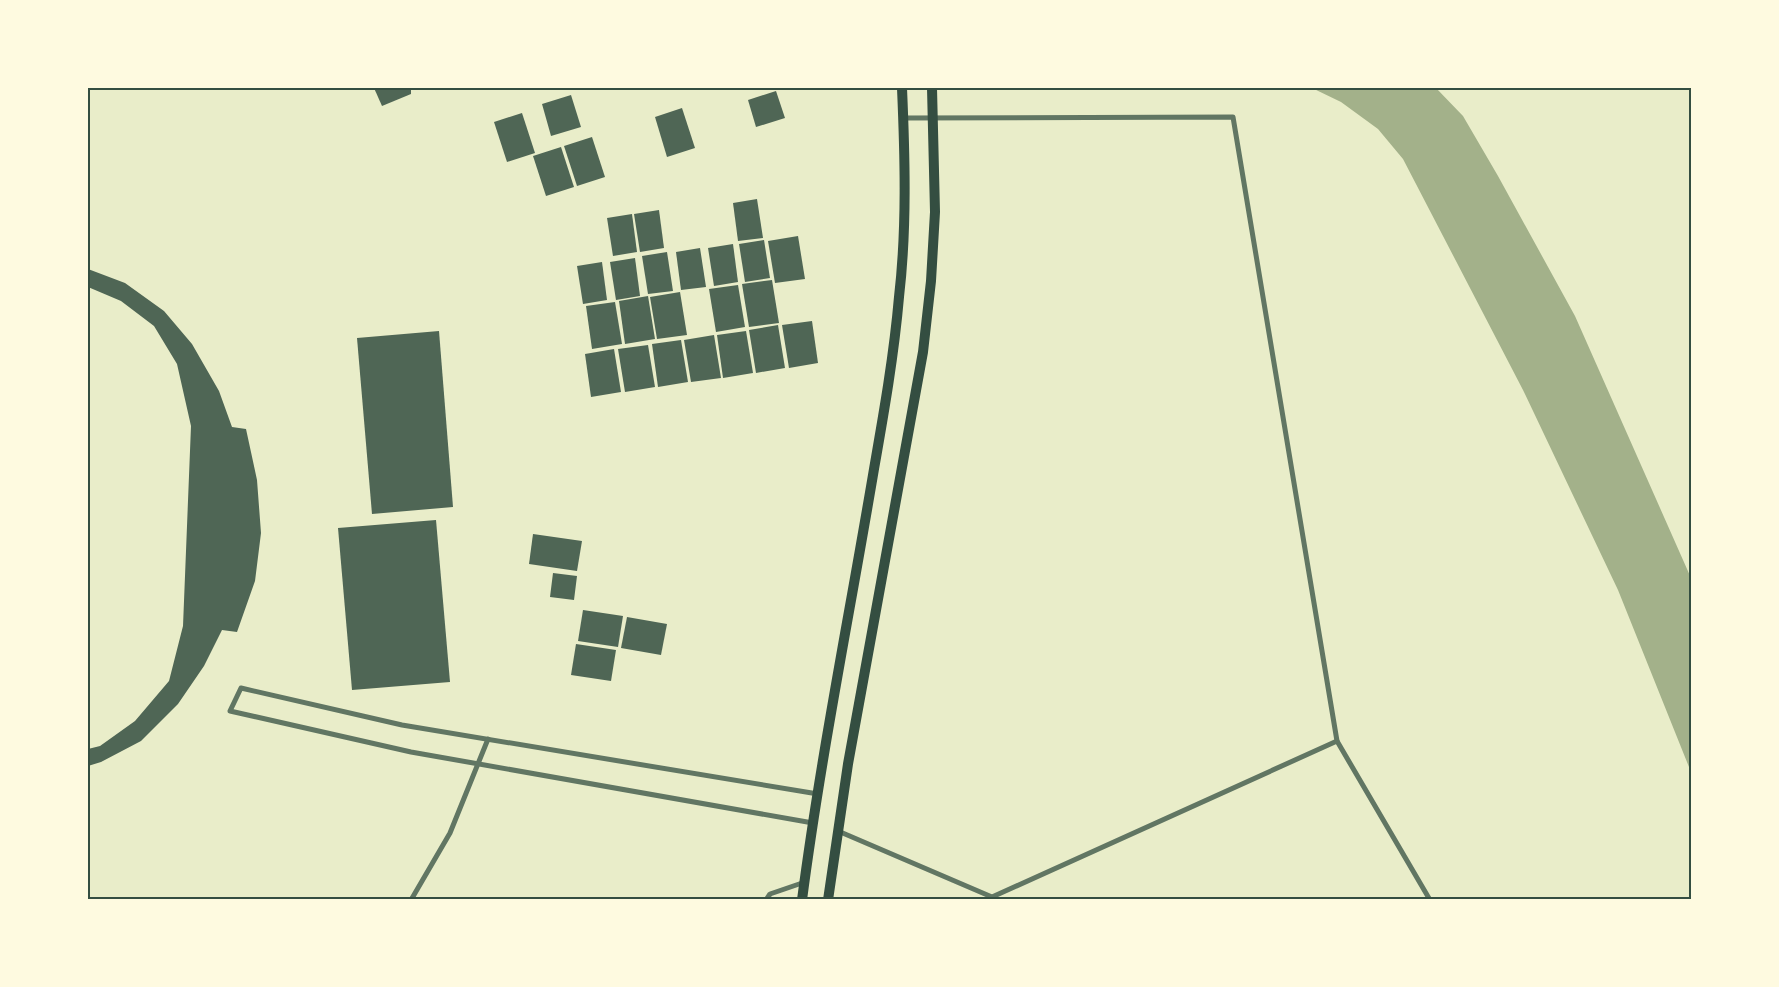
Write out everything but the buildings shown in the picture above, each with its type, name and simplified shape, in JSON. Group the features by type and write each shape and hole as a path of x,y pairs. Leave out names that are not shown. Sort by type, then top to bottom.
{"main road":[{"path":"802,900 823,758 865,526 894,344 905,200 902,88"},
{"path":"828,900 848,764 923,352 934,236 935,182 932,88"}],"street":[{"path":"904,118 1233,117 1337,741 1430,900"},
{"path":"813,823 411,752 230,711 241,688 402,725 818,794"},
{"path":"411,900 450,833 488,739"},
{"path":"838,831 992,897 1337,741"},
{"path":"766,900 770,894 805,882"}],"shaded area":[{"path":"1312,88 1436,88 1463,116 1498,176 1575,316 1691,578 1691,772 1618,590 1523,390 1403,159 1378,129 1341,102"}]}
